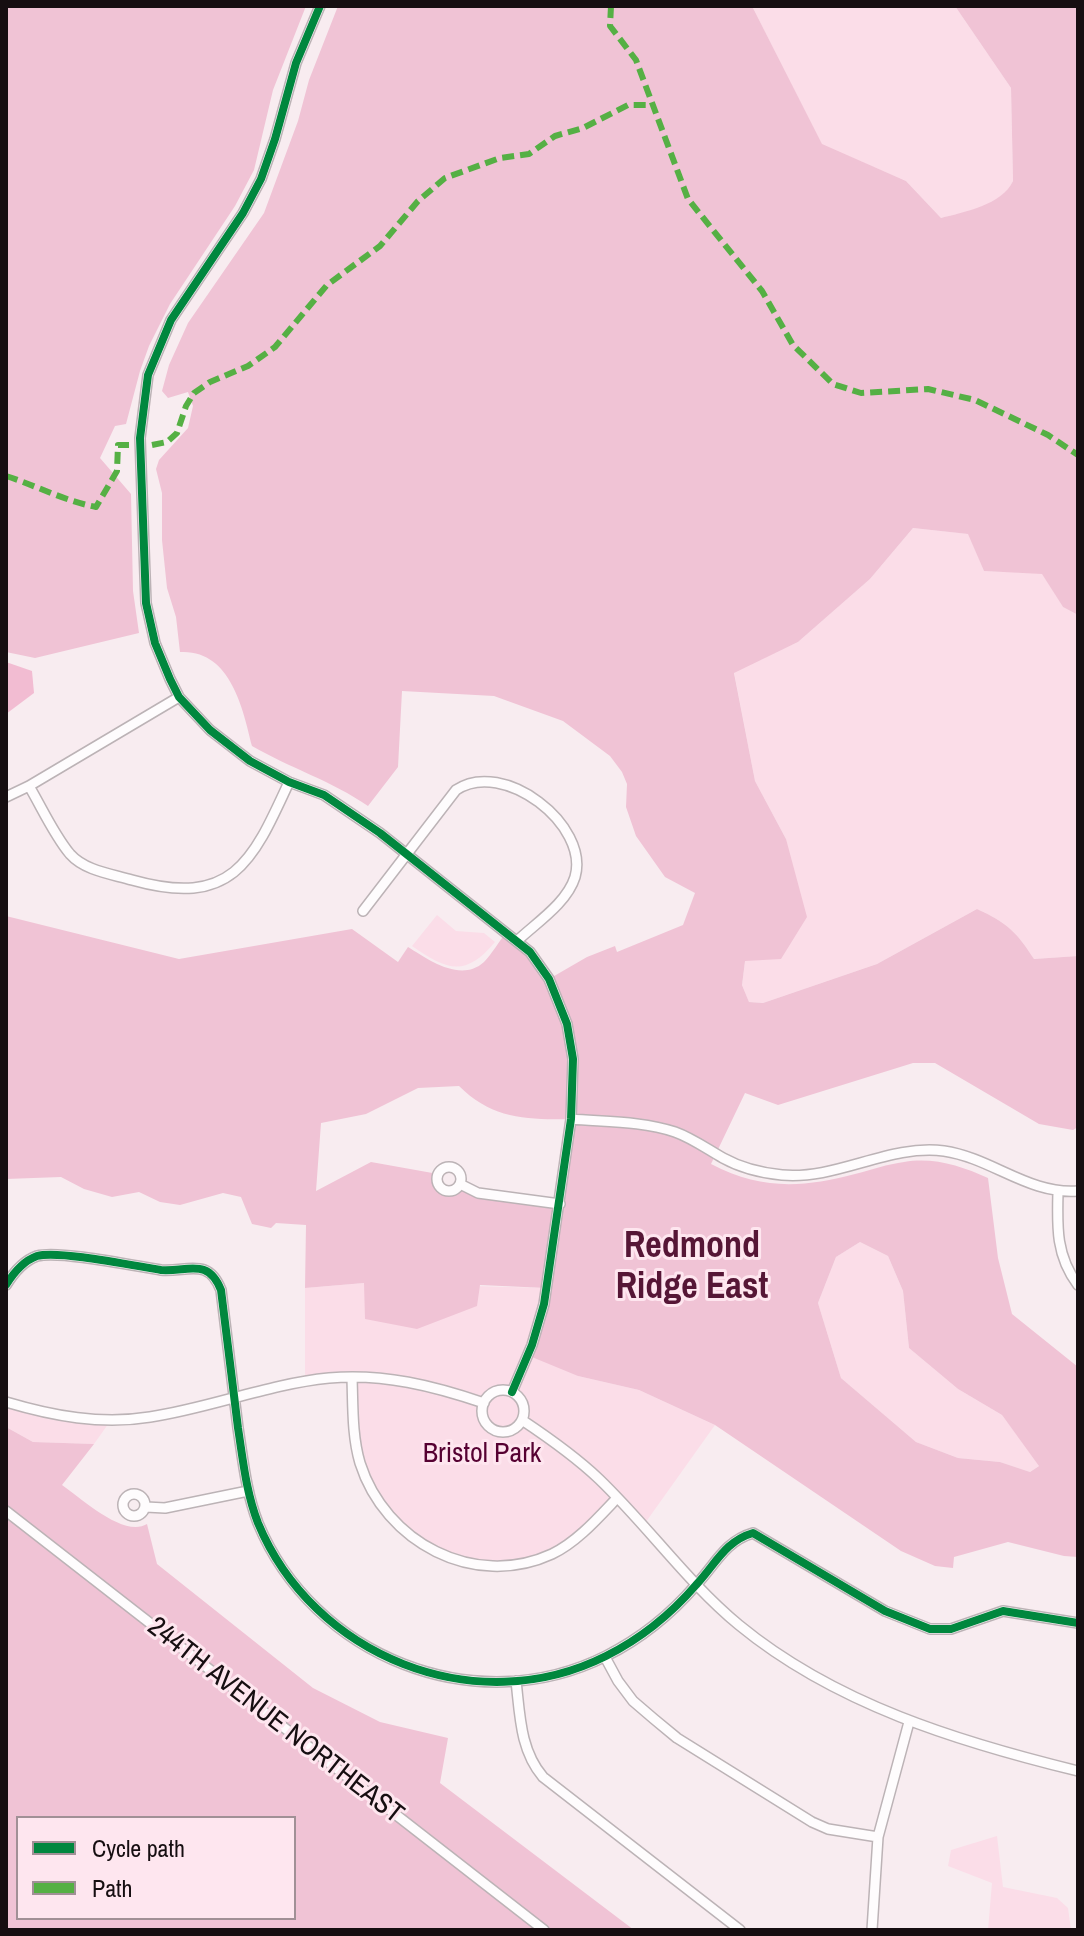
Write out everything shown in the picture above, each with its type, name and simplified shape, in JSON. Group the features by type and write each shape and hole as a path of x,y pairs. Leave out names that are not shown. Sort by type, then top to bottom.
{"street":[{"path":"320,6 294,71 261,179 243,213 171,320 145,391 140,457 146,603 155,643 179,697 219,739 250,761 341,805 407,852 517,941 542,967 567,1024 573,1059 571,1119 544,1304 532,1345 512,1392"},
{"path":"6,797 179,697"},
{"path":"363,911 456,790 468,783 495,780 511,785 545,808 572,843 577,856 576,872 564,897 517,941"},
{"path":"29,786 71,855 84,865 173,890 206,886 240,868 255,852 289,782"},
{"path":"571,1119 657,1127 735,1164 769,1173 811,1173 882,1156 925,1150 964,1156 1058,1192 1078,1191"},
{"path":"460,1184 478,1193 560,1204"},
{"path":"1058,1192 1058,1243 1065,1265 1078,1285"},
{"path":"6,1285 17,1268 36,1257 61,1255 174,1271 194,1267 213,1275 221,1290 248,1491 271,1551 289,1578 325,1617 358,1643 417,1670 458,1680 516,1681 569,1671 605,1657 647,1631 697,1585 729,1545 753,1533 885,1611 930,1629 951,1629 1003,1611 1078,1623"},
{"path":"6,1402 67,1417 111,1420 149,1418 328,1378 352,1378 412,1382 484,1403"},
{"path":"352,1378 355,1435 360,1462 369,1485 381,1507 399,1527 418,1543 439,1554 479,1565 527,1561 552,1554 577,1537 617,1498"},
{"path":"512,1392 524,1407 522,1420 512,1430 498,1431 486,1423 484,1403 493,1393 512,1392"},
{"path":"522,1420 558,1444 617,1498 697,1585 739,1625 782,1656 909,1722 1011,1755 1078,1771"},
{"path":"146,1507 165,1508 248,1491"},
{"name":"244TH AVENUE NORTHEAST","path":"6,1511 544,1930"},
{"path":"605,1657 633,1701 677,1738 812,1822 828,1829 878,1837"},
{"path":"516,1681 524,1744 533,1765 543,1777 740,1930"},
{"path":"872,1930 878,1837 909,1722"}],"green space":[{"path":"752,6 955,6 1011,88 1013,181 1008,189 982,207 941,218 906,181 822,145"},
{"path":"913,528 969,534 984,571 1042,573 1063,607 1078,615 1078,956 1034,959 1010,929 977,909 877,964 763,1003 749,1002 742,985 745,961 786,839 755,781 734,672 798,642 870,579"},
{"path":"437,915 456,931 484,933 495,942 465,965 446,965 436,961 412,946"},
{"path":"860,1242 888,1256 903,1291 909,1348 958,1389 1002,1415 1040,1465 1030,1472 1000,1462 958,1458 916,1442 841,1378 818,1303 836,1257"},
{"name":"Bristol Park","path":"364,1283 546,1288 578,1376 639,1390 715,1425 643,1526 617,1499 552,1554 506,1564 459,1561 399,1527 360,1462 352,1378 305,1383 305,1288"},
{"path":"6,1402 111,1420 94,1444 33,1442 6,1427"},
{"path":"997,1836 1003,1887 1057,1898 1068,1908 1071,1930 988,1930 992,1883 948,1866 951,1850"}],"shaded area":[{"path":"6,6 306,6 273,90 254,170 235,206 170,304 149,346 126,424 115,426 100,458 131,494 133,591 139,633 35,658 6,652"},
{"path":"338,6 752,6 822,144 906,181 941,218 991,202 1013,181 1011,88 955,6 1078,6 1078,615 1063,607 1042,574 984,571 968,534 913,528 870,579 798,642 734,673 755,781 786,839 807,917 781,959 745,961 742,985 749,1002 763,1003 877,964 977,909 1010,929 1034,959 1078,956 1078,1127 1073,1130 1039,1124 935,1063 913,1063 778,1105 745,1093 711,1164 747,1178 782,1184 836,1179 915,1161 947,1164 988,1178 998,1258 1012,1314 1078,1367 1078,1557 1008,1542 954,1557 953,1568 935,1566 901,1551 715,1425 639,1390 578,1376 527,1355 546,1288 480,1285 477,1306 417,1329 365,1319 364,1283 305,1288 306,1225 276,1223 271,1228 252,1224 241,1197 223,1193 180,1205 160,1202 139,1192 112,1197 84,1189 61,1177 6,1179 6,916 179,959 352,929 398,962 408,947 455,970 475,968 484,962 507,932 549,979 587,957 615,946 617,952 683,925 695,893 665,877 636,836 626,807 627,784 610,756 563,721 494,696 402,691 398,767 368,806 252,746 238,699 222,670 211,660 197,654 180,652 176,617 167,588 162,540 162,493 156,469 159,460 188,428 193,406 188,392 168,398 162,391 169,365 188,323 264,213 298,121 309,80","holes":["459,1086 471,1097 497,1111 525,1118 571,1119 559,1204 466,1188 447,1191 440,1186 438,1174 371,1162 316,1191 321,1123 366,1114 418,1088","860,1242 888,1256 903,1291 909,1348 958,1389 1002,1415 1039,1466 1030,1472 1000,1462 958,1458 916,1442 841,1378 818,1303 836,1257"]},
{"path":"6,662 32,671 34,693 6,714"},
{"path":"6,1427 33,1442 94,1444 62,1485 115,1522 138,1527 147,1524 157,1564 313,1688 380,1722 448,1738 440,1783 634,1930 6,1930"}],"marked path":[{"path":"611,6 610,26 636,60 688,199 762,291 793,345 833,384 861,393 928,389 975,400 1048,435 1078,455"},
{"path":"152,445 167,442 177,433 194,393 210,382 248,366 275,347 327,285 380,246 418,201 445,178 500,158 529,154 555,136 583,128 628,105 651,105"},
{"path":"6,476 96,507 117,471 118,445 132,445"}],"cycle path":[{"path":"320,6 296,63 261,179 243,213 171,320 148,375 140,438 146,603 155,643 179,697 210,730 250,761 289,782 324,795 380,833 530,952 549,979 567,1024 573,1059 571,1119 544,1304 532,1345 512,1392"},
{"path":"6,1285 27,1261 48,1255 161,1270 196,1268 210,1273 221,1290 243,1464 258,1523 283,1570 317,1609 358,1641 404,1664 453,1678 504,1682 556,1675 606,1656 643,1634 686,1596 728,1548 753,1533 885,1611 930,1629 951,1629 1003,1611 1078,1623"}],"district":[{"name":"Redmond Ridge East","path":"692,1268"}]}
